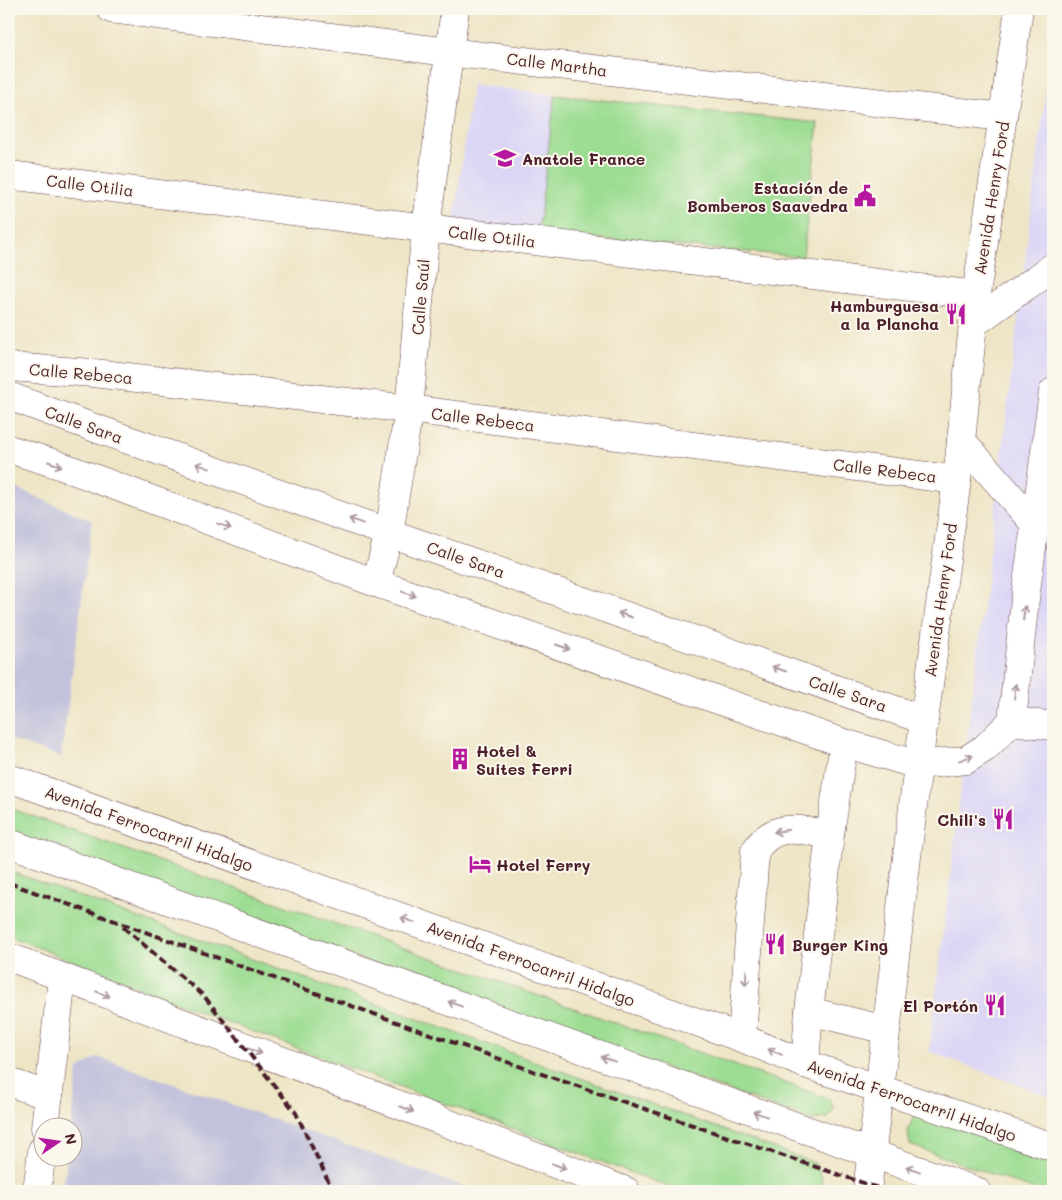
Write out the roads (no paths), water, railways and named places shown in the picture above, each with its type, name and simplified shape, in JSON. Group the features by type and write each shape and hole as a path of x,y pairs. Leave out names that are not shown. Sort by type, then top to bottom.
{"street":[{"name":"Calle Martha","path":"112,9 448,52 1003,117"},
{"name":"Calle Saúl","path":"376,583 389,532 409,409 426,228 455,9"},
{"name":"Avenida Henry Ford","path":"867,1191 918,765 957,480 976,295 1018,9"},
{"name":"Calle Otilia","path":"9,175 976,295"},
{"path":"973,324 1053,267"},
{"name":"Calle Rebeca","path":"9,367 94,373 409,409 957,480"},
{"path":"9,449 56,464 376,583 844,744 918,765 966,760 985,748 1012,721 1035,524 1053,392"},
{"name":"Calle Sara","path":"9,396 924,720"},
{"path":"961,440 1035,524"},
{"path":"1012,721 1053,726"},
{"path":"806,1064 809,1011 830,834 844,744"},
{"name":"Avenida Ferrocarril Hidalgo","path":"9,778 742,1038 806,1064 1053,1147"},
{"path":"742,1038 755,851 769,835 779,831 830,834"},
{"path":"9,843 976,1191"},
{"path":"9,957 626,1191"},
{"path":"46,1118 62,978"},
{"path":"809,1011 886,1030"},
{"path":"9,1082 49,1096"},
{"path":"37,1191 40,1168"}],"railway":[{"path":"9,883 533,1071 887,1191"},
{"path":"123,927 204,996 296,1113 333,1191"}],"place":[{"name":"Anatole France","path":"505,158"},
{"name":"Estación de Bomberos Saavedra","path":"865,196"},
{"name":"Hamburguesa a la Plancha","path":"956,314"},
{"name":"Hotel & Suites Ferri","path":"460,759"},
{"name":"Chili's","path":"1003,819"},
{"name":"Hotel Ferry","path":"480,864"},
{"name":"Burger King","path":"775,944"},
{"name":"El Portón","path":"995,1005"}]}
